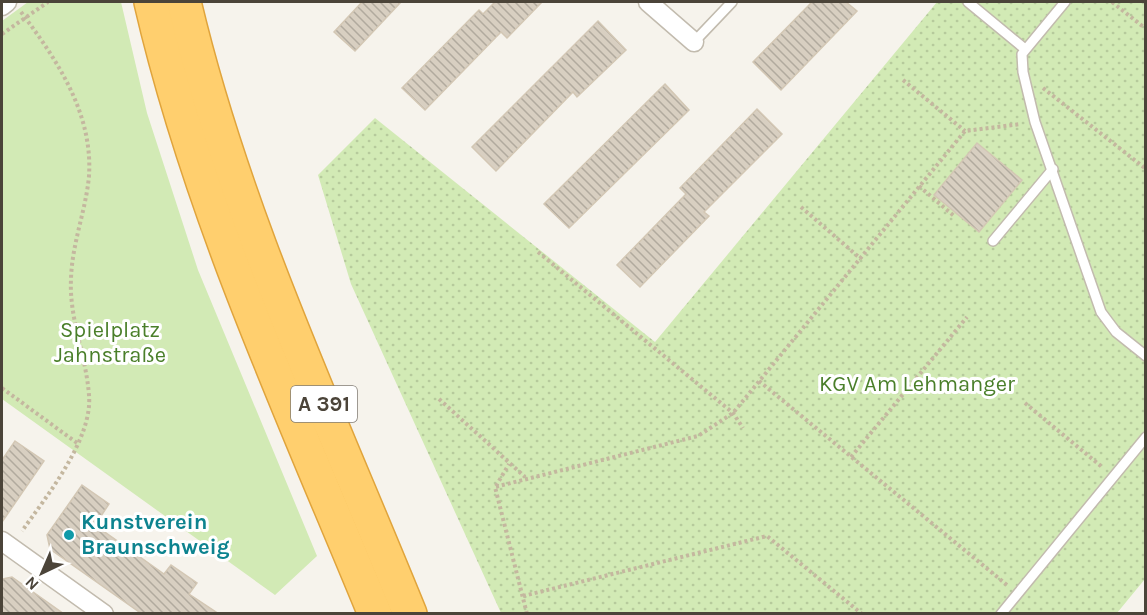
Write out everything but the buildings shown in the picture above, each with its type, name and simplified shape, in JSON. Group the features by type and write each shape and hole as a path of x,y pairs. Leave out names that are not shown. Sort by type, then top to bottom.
{"highway":[{"name":"A 391","path":"151,2 182,119 221,238 375,614"},
{"name":"A 391","path":"184,2 214,116 240,194 410,614"}],"street":[{"path":"648,2 694,42"},
{"path":"6,544 104,614"}],"lane":[{"path":"694,42 732,2"},
{"path":"969,2 1025,49"},
{"path":"1065,2 1025,49 1022,54 1023,72 1035,122 1101,312 1116,332 1146,356"},
{"path":"993,241 1053,169"},
{"path":"1001,614 1146,437"}],"path":[{"path":"2,34 48,2"},
{"path":"1112,2 1146,29"},
{"path":"6,544 69,462 88,417 89,396 70,301 71,275 89,177 88,149 75,98 64,73 25,18 9,6"},
{"path":"1023,72 1146,169"},
{"path":"903,80 964,131"},
{"path":"495,487 525,477 698,436 733,413 964,131 1035,122"},
{"path":"919,186 954,216"},
{"path":"801,207 861,259"},
{"path":"538,252 733,413 743,428"},
{"path":"851,457 967,317"},
{"path":"759,381 1017,593"},
{"path":"2,388 77,443"},
{"path":"439,399 525,477"},
{"path":"1024,402 1113,476"},
{"path":"509,464 495,487 527,614"},
{"path":"523,596 767,536 862,614"}],"green space":[{"name":"Spielplatz Jahnstraße","path":"28,2 121,2 147,113 198,270 317,556 275,595 2,399 2,21"},
{"name":"KGV Am Lehmanger","path":"937,2 1145,2 1145,579 1117,613 501,613 351,284 318,175 375,118 655,342"}],"place":[{"name":"Kunstverein Braunschweig","path":"69,535"}]}
